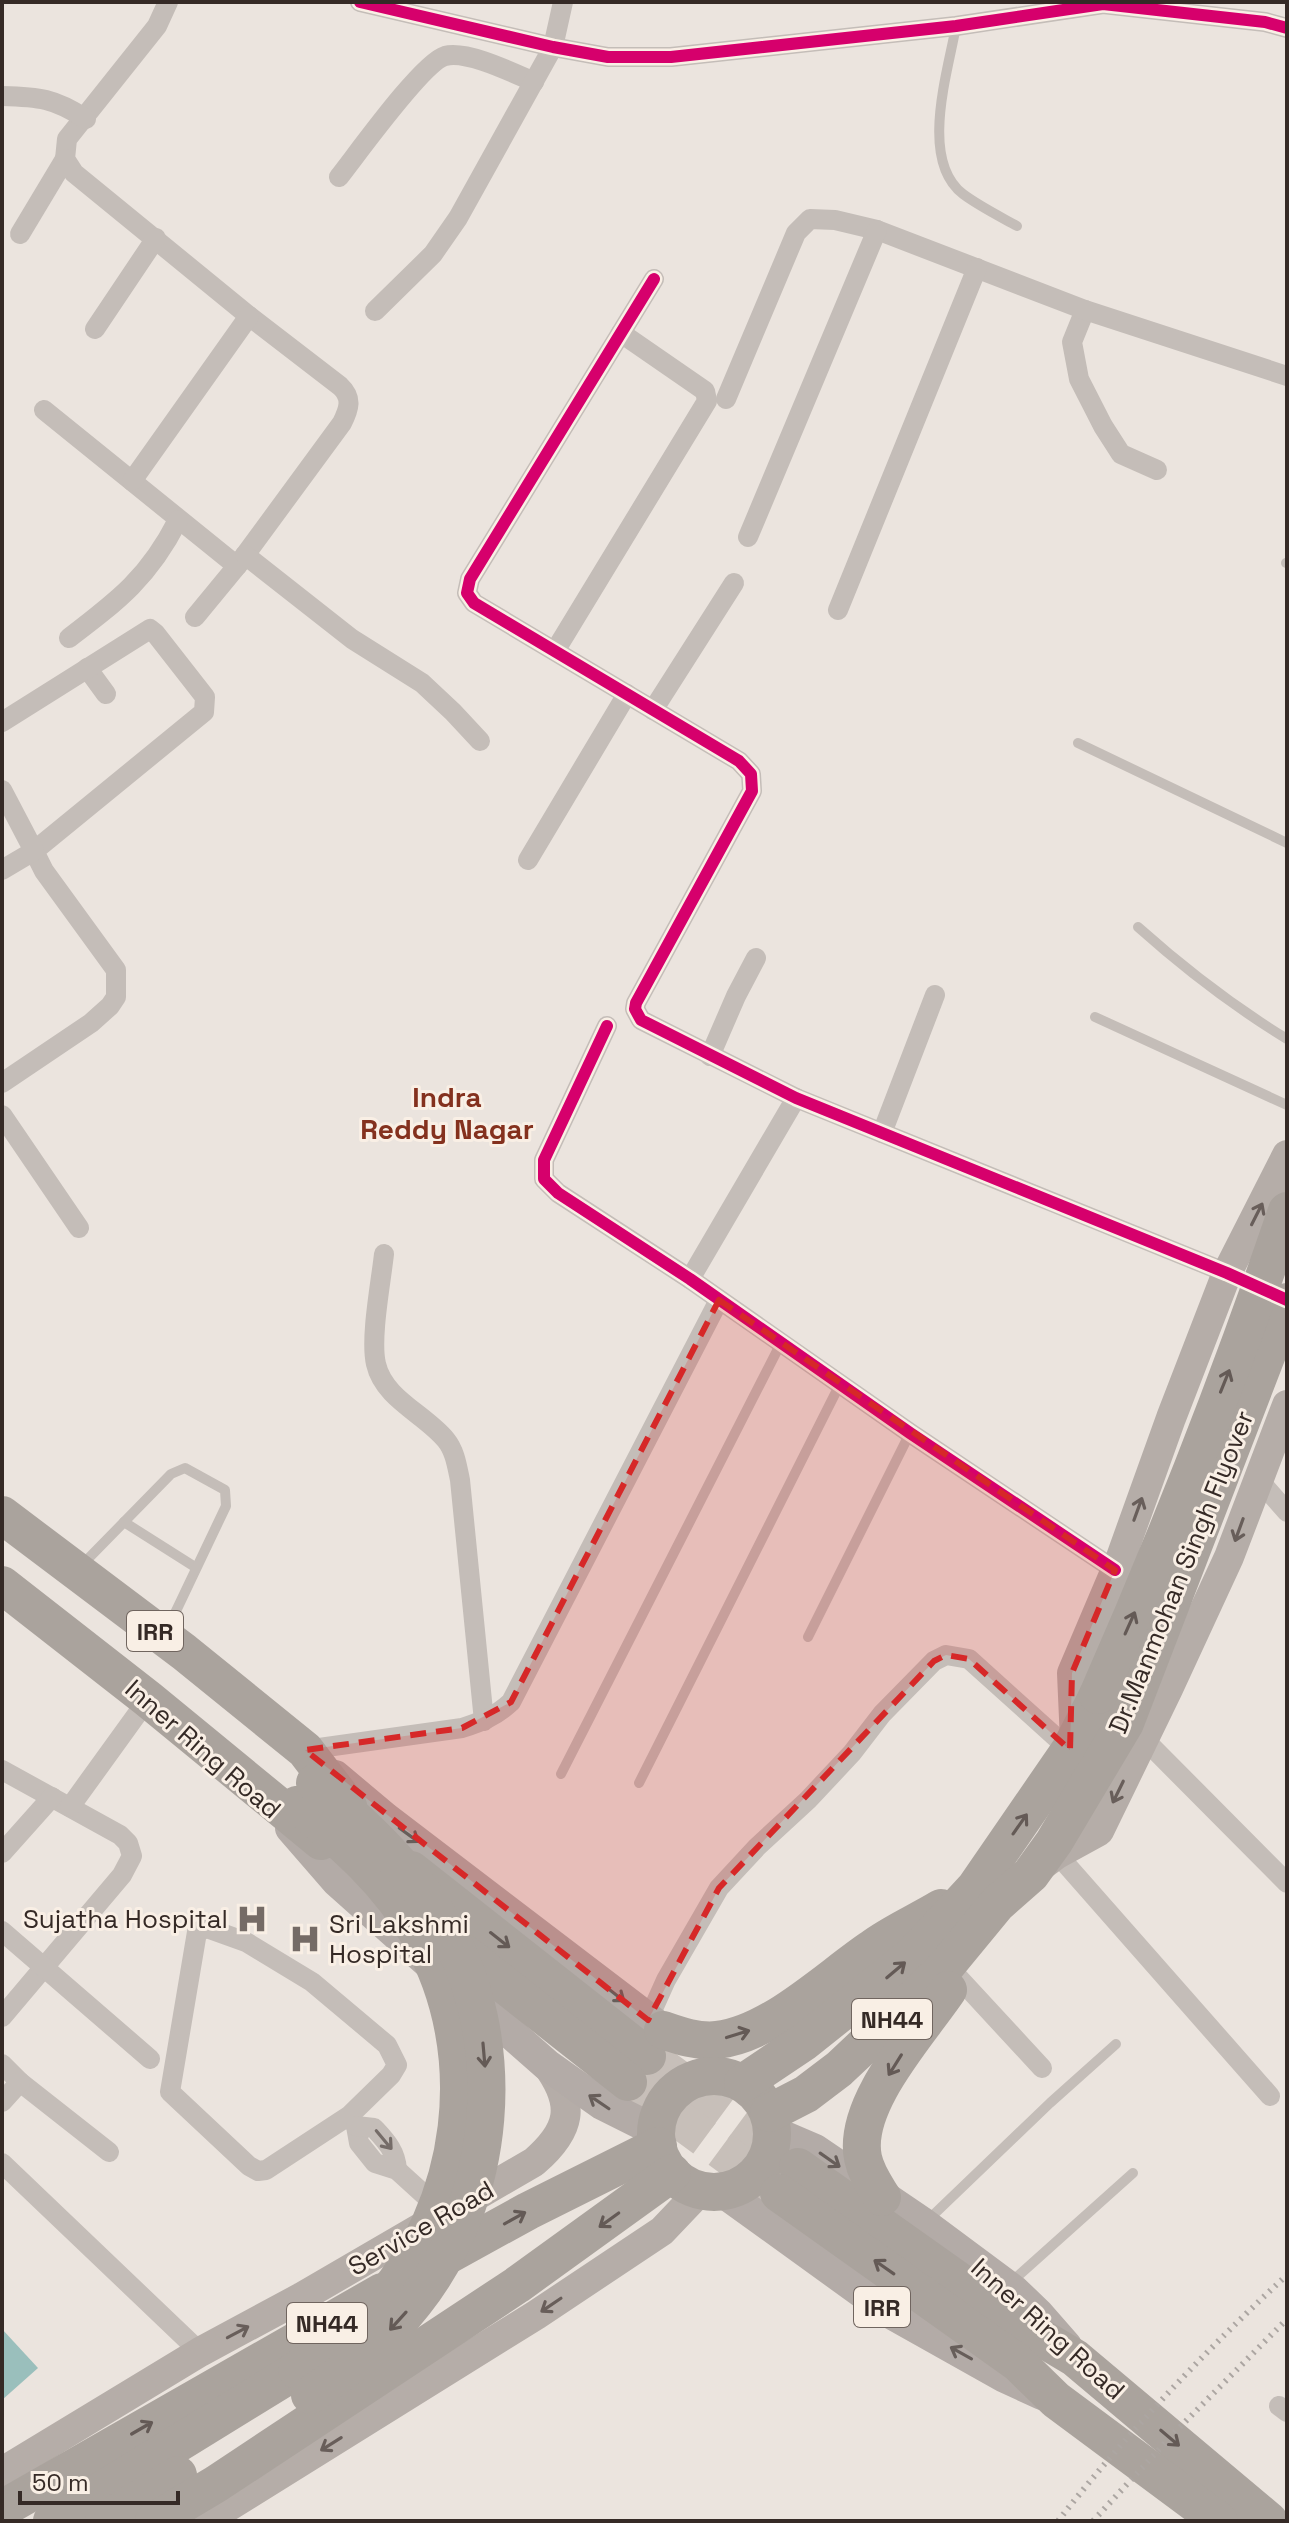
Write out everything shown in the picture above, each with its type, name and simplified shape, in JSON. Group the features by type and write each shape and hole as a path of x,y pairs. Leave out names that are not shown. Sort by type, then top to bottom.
{"highway":[{"name":"Dr.Manmohan Singh Flyover","path":"1073,1746 1153,1570 1246,1328 1287,1211"},
{"name":"Dr.Manmohan Singh Flyover","path":"1044,1864 1125,1723 1287,1301"},
{"name":"IRR","path":"2,1515 164,1637 305,1750 372,1838 646,2047"},
{"path":"2,1535 315,1783 382,1843 416,1883 444,1926 468,1980 483,2037 486,2110 474,2187 454,2237 416,2301 380,2341 334,2379 104,2521"},
{"path":"2,1570 297,1805 362,1861 394,1897 420,1936 432,1961 450,2015 458,2064 457,2131 439,2203 406,2267 378,2304 319,2356 52,2521"},
{"name":"Inner Ring Road","path":"2,1585 148,1699 266,1798"},
{"name":"NH44","path":"2,2509 528,2211 682,2166 732,2190 749,2181 762,2168 770,2152 771,2123 839,2069 941,1972 1073,1746"},
{"name":"IRR","path":"266,1798 646,2047"},
{"name":"NH44","path":"743,2083 804,2042 986,1896 1044,1864"},
{"path":"882,2197 869,2176 863,2155 863,2128 871,2104 905,2049 957,1976 986,1896"},
{"path":"646,2047 689,2038 717,2040 745,2033 777,2016 874,1946 986,1896"},
{"path":"682,2166 660,2112 671,2095 686,2083 705,2077 725,2077 743,2083 759,2096 771,2123"},
{"name":"NH44","path":"154,2521 216,2484 492,2302 682,2166"},
{"name":"IRR","path":"1056,2400 1018,2363 788,2180 1075,2358"},
{"name":"Inner Ring Road","path":"1075,2358 1269,2521"},
{"name":"Inner Ring Road","path":"1056,2400 1219,2521"}],"main road":[{"name":"Inner Ring Road","path":"266,1798 337,1881 547,2065 682,2166 891,2313 1005,2377 1056,2400"},
{"name":"Inner Ring Road","path":"771,2123 924,2224 1008,2286 1038,2314 1075,2358"}],"street":[{"path":"20,234 65,159 67,139 86,119 157,26 168,2"},
{"path":"360,2 608,57 671,57 956,26 1101,3 1265,22 1287,28"},
{"path":"375,311 433,254 458,218 553,47 563,2"},
{"path":"339,177 426,68 446,55 476,58 534,82"},
{"path":"2,96 40,97 64,104 86,119"},
{"path":"65,159 74,173 340,386 349,399 349,408 342,423 241,561 195,617"},
{"path":"726,399 775,277 796,233 810,219 835,220 877,230 1085,310 1287,376"},
{"path":"748,537 877,230"},
{"path":"95,329 156,238"},
{"path":"838,610 977,268"},
{"path":"654,279 467,586 467,593 474,603 739,761 751,774 753,783 747,800 635,1009 641,1020 796,1098 1227,1273 1287,1301"},
{"path":"1085,310 1072,342 1079,379 1121,454 1157,470"},
{"path":"132,481 249,316"},
{"path":"555,651 707,401 705,391 621,333"},
{"path":"44,410 178,520 422,683 480,741"},
{"path":"69,638 136,585 164,548 178,520"},
{"path":"653,710 734,583"},
{"path":"2,722 150,629 205,697 204,712 34,851 2,870"},
{"path":"87,668 106,694"},
{"path":"528,860 627,694"},
{"path":"2,790 44,871 116,970 116,997 110,1006 91,1023 2,1083"},
{"path":"710,1056 756,958"},
{"path":"882,1133 935,995"},
{"path":"607,1026 544,1160 544,1179 558,1193 690,1279 910,1433 1115,1570"},
{"path":"690,1279 796,1098"},
{"path":"2,1115 79,1228"},
{"path":"1073,1746 1072,1673 1115,1570 1227,1273 1287,1155"},
{"path":"384,1254 374,1349 376,1366 386,1387 447,1441 455,1457 460,1480 484,1721"},
{"path":"305,1750 462,1728 501,1712 511,1702 719,1300"},
{"name":"NH44","path":"1044,1864 1099,1831 1229,1557 1287,1405"},
{"path":"1258,1479 1287,1512"},
{"path":"646,2047 666,1980 719,1888 757,1847 808,1800 852,1753 882,1714 934,1661 946,1655 969,1659 1073,1746"},
{"path":"2,1853 61,1802 148,1699"},
{"path":"1144,1739 1287,1883"},
{"path":"2,1770 120,1835 128,1843 132,1856 122,1875 2,2017"},
{"path":"1044,1864 1270,2096"},
{"path":"353,2121 397,2065 387,2045 312,1982 246,1942 207,1928 197,1932 170,2092 258,2171 266,2170 353,2121 374,2128 393,2151 397,2170 445,2214"},
{"path":"2,1931 150,2059"},
{"path":"957,1976 1042,2068"},
{"path":"2,2064 20,2082 109,2152"},
{"name":"Service Road","path":"2,2472 200,2352 302,2297 534,2162 552,2146 563,2128 566,2106 562,2085 547,2065"},
{"path":"2,2102 20,2082"},
{"path":"2,2163 200,2352"},
{"path":"205,2521 460,2364 662,2231 682,2166"}],"lane":[{"path":"956,26 940,121 939,147 945,171 961,193 1017,226"},
{"path":"1078,743 1287,843"},
{"path":"1138,927 1189,972 1287,1039"},
{"path":"1095,1017 1287,1105"},
{"path":"561,1774 781,1343"},
{"path":"639,1783 840,1384"},
{"path":"808,1637 910,1433"},
{"path":"76,1571 171,1474 185,1468 225,1490 226,1506 164,1637"},
{"path":"124,1522 195,1567"},
{"path":"924,2224 1116,2044"},
{"path":"1008,2286 1133,2173"}],"highlighted area":[{"path":"719,1300 1115,1570 1072,1673 1070,1750 969,1659 946,1655 934,1661 719,1888 648,2020 305,1750 462,1728 511,1702"}],"water":[{"path":"2,2329 38,2368 2,2400"}],"tunnel":[{"path":"647,2056 798,2167"},
{"path":"628,2082 779,2193"}],"railway":[{"path":"1058,2521 1111,2456 1168,2394 1287,2275"},
{"path":"1093,2521 1177,2430 1287,2319"}],"cycle path":[{"path":"360,2 608,57 671,57 956,26 1103,4 1265,22 1287,28"},
{"path":"654,279 470,579 467,593 474,603 739,761 751,774 752,791 636,1003 635,1009 641,1020 796,1098 1287,1300"},
{"path":"607,1026 544,1160 544,1179 558,1193 690,1279 910,1433 1115,1570"}],"place":[{"name":"Sujatha Hospital","path":"252,1919"},
{"name":"Sri Lakshmi Hospital","path":"305,1939"}],"district":[{"name":"Indra Reddy Nagar","path":"447,1113"}]}
